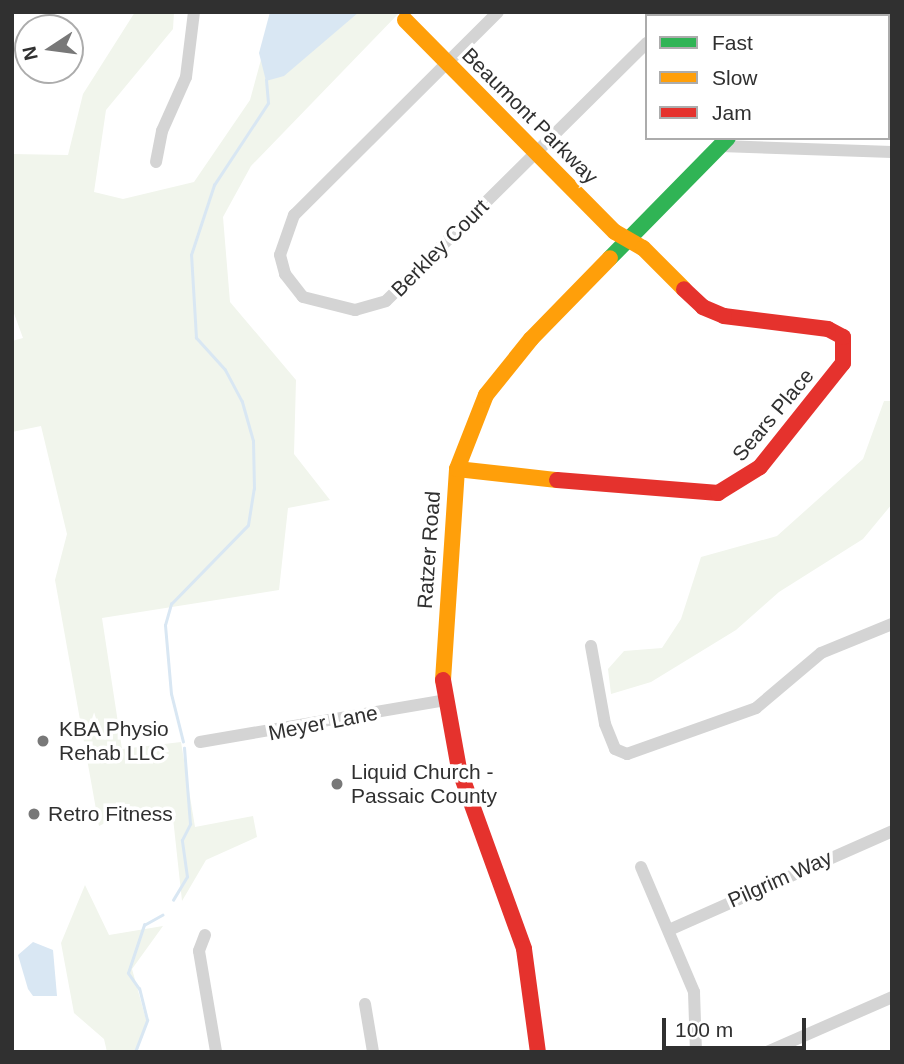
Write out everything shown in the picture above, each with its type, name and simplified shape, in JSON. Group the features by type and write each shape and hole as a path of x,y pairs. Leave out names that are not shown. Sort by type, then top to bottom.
{"street":[{"path":"156,162 162,131 186,78 194,12"},
{"name":"Berkley Court","path":"498,12 294,215 280,255 296,291 338,309 366,309 386,301 645,45"},
{"name":"Beaumont Parkway","path":"405,20 536,153 627,240"},
{"path":"724,142 892,152"},
{"name":"Ratzer Road","path":"538,1052 524,949 453,749 445,700 442,658 457,469 486,395 531,339 724,142"},
{"name":"Sears Place","path":"457,469 692,495 718,493 752,476 844,363 847,349 836,332 713,313 627,240"},
{"path":"591,646 603,717 615,749 627,754 756,708 821,653 892,624"},
{"name":"Meyer Lane","path":"200,742 445,700"},
{"name":"Pilgrim Way","path":"669,930 892,831"},
{"path":"641,867 694,992 695,1052"},
{"path":"205,935 200,951 216,1052"},
{"path":"767,1052 892,997"},
{"path":"365,1004 373,1052"}],"shaded area":[{"path":"135,12 174,12 173,29 106,110 94,192 123,199 194,182 250,100 274,12 400,12 251,166 223,217 230,302 296,380 294,454 330,500 288,508 279,590 102,618 122,749 181,742 195,827 253,816 257,837 206,860 182,901 173,818 127,812 99,826 55,580 67,534 41,426 12,432 12,341 23,338 12,308 12,154 68,155 83,94"},
{"path":"270,12 359,12 284,76 266,81 259,53"},
{"path":"884,401 892,401 892,504 863,539 779,592 736,630 651,682 611,694 608,669 624,651 662,648 681,619 701,557 777,536 863,459"},
{"path":"85,885 109,935 163,926 132,969 147,1023 137,1052 107,1052 104,1039 74,1013 61,943"},
{"path":"33,942 53,950 57,996 33,996 28,989 18,955"}],"waterway":[{"path":"183,742 171,694 165,625 171,604 248,525 254,489 253,441 242,402 225,370 196,338 191,255 214,185 268,103 266,80"},
{"path":"173,900 187,877 182,840 190,824 184,748"},
{"path":"135,1052 147,1020 139,989 128,973 144,925 162,915"}],"traffic: fast":[{"path":"610,258 726,140"}],"traffic: slow":[{"path":"405,20 615,232 643,248 684,289"},
{"path":"443,680 457,469 486,395 531,339 610,258"},
{"path":"457,469 557,480"}],"traffic: jam":[{"path":"557,480 718,493 760,467 843,363 843,337 828,329 724,316 703,307 684,289"},
{"path":"443,680 459,769 524,949 538,1052"}],"place":[{"name":"KBA Physio Rehab LLC","path":"43,741"},
{"name":"Liquid Church - Passaic County","path":"337,784"},
{"name":"Retro Fitness","path":"34,814"}]}
